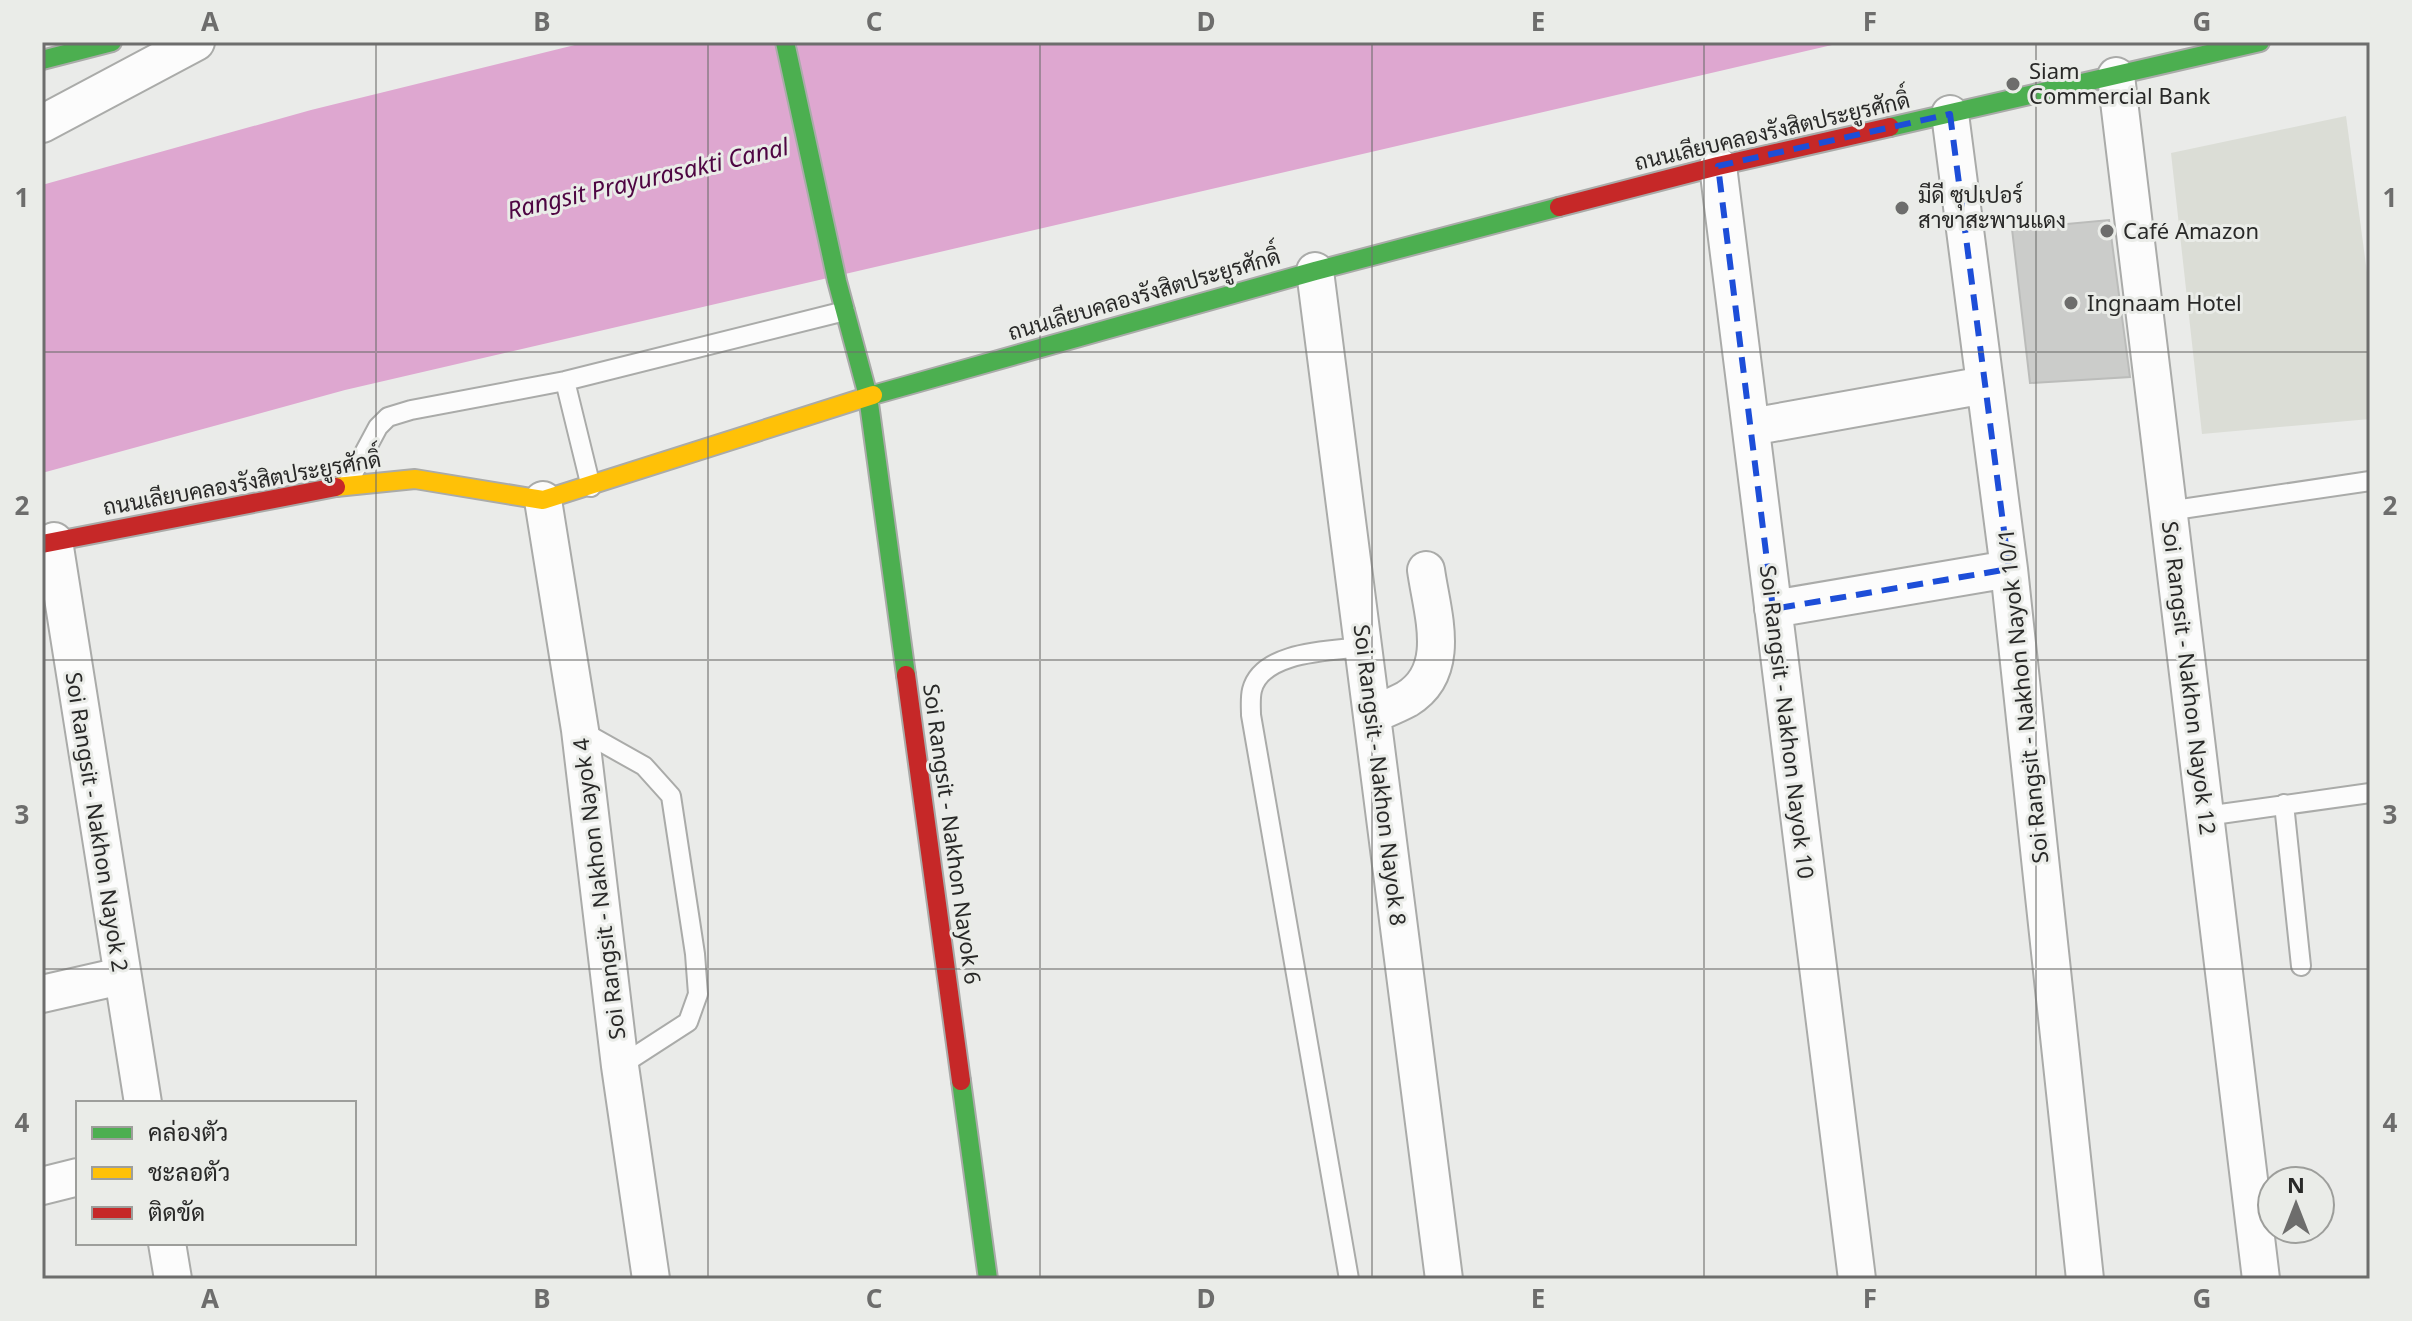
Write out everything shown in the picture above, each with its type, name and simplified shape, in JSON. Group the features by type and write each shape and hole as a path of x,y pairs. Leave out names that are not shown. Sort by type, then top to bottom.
{"street":[{"path":"42,60 112,42"},
{"path":"42,124 196,42"},
{"name":"Soi Rangsit - Nakhon Nayok 6","path":"785,42 837,281 868,396 988,1279"},
{"name":"ถนนเลียบคลองรังสิตประยูรศักดิ์","path":"48,543 347,485 415,479 543,500 868,396 1315,271 1718,166 2260,42"},
{"name":"Soi Rangsit - Nakhon Nayok 12","path":"2116,76 2261,1279"},
{"name":"Soi Rangsit - Nakhon Nayok 10/1","path":"1950,114 2009,569 2085,1279"},
{"name":"Soi Rangsit - Nakhon Nayok 10","path":"1718,166 1857,1279"},
{"name":"Soi Rangsit - Nakhon Nayok 8","path":"1315,271 1444,1279"},
{"path":"1751,427 1985,385"},
{"name":"Soi Rangsit - Nakhon Nayok 4","path":"543,500 580,730 620,1066 651,1279"},
{"name":"Soi Rangsit - Nakhon Nayok 2","path":"48,543 143,1101"},
{"path":"1773,609 2009,569"},
{"path":"1372,715 1408,698 1428,679 1436,659 1436,633 1426,570"},
{"path":"42,994 121,976"},
{"path":"42,1186 76,1178"},
{"path":"167,1245 173,1279"}],"lane":[{"path":"347,485 378,427 388,417 565,381 845,311"},
{"path":"565,381 591,487"},
{"path":"2168,511 2370,481"},
{"path":"1349,1279 1251,715 1252,689 1262,671 1290,657 1363,647"},
{"path":"580,730 644,766 671,796 695,954 698,994 688,1022 620,1066"},
{"path":"2206,816 2370,793"},
{"path":"2284,804 2301,966"}],"highlighted area":[{"path":"1950,114 2009,569 1773,609 1718,166"}],"shaded area":[{"path":"2346,116 2370,295 2370,419 2202,434 2171,153"}],"water":[{"name":"Rangsit Prayurasakti Canal","path":"587,42 1845,42 345,390 42,473 42,185 311,110"}],"building":[{"name":"Ingnaam Hotel","path":"2109,220 2130,377 2030,383 2012,229"}],"traffic: fast":[{"path":"42,60 112,42"},
{"path":"785,42 837,281 868,396 906,675"},
{"path":"1890,127 2260,42"},
{"path":"873,395 1315,271 1559,207"},
{"path":"961,1081 988,1279"}],"traffic: slow":[{"path":"336,487 415,479 543,500 873,395"}],"traffic: jam":[{"path":"1559,207 1718,166 1890,127"},
{"path":"42,544 336,487"},
{"path":"906,675 961,1081"}],"place":[{"name":"Siam Commercial Bank","path":"2013,84"},
{"name":"มีดี ซุปเปอร์ สาขาสะพานแดง","path":"1902,208"},
{"name":"Café Amazon","path":"2107,231"},
{"name":"Ingnaam Hotel","path":"2071,303"}]}
